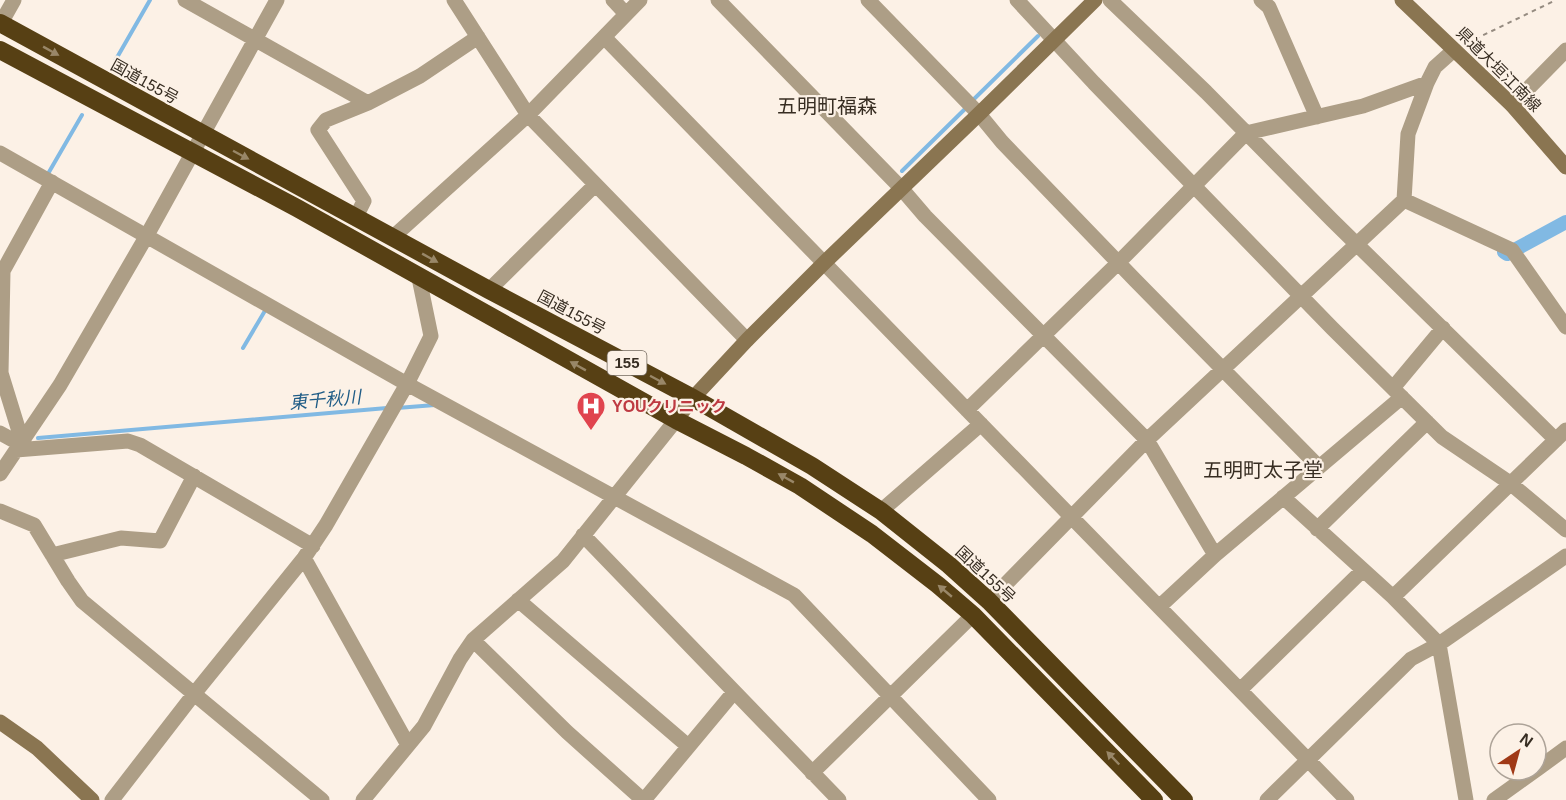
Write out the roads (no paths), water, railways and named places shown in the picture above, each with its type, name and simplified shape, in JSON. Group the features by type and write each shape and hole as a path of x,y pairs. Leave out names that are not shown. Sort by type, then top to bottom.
{"highway":[{"name":"国道155号","path":"1,23 356,218 693,398 812,466 881,511 949,565 988,601 1184,800"},
{"name":"155","path":"0,50 297,208 418,278 800,486 872,534 973,615 1154,800"}],"street":[{"path":"1,23 14,0"},
{"path":"185,0 368,104"},
{"path":"0,474 60,385 193,154 277,0"},
{"path":"454,0 528,115 747,340"},
{"path":"613,0 626,14"},
{"path":"393,237 528,115 640,0"},
{"path":"718,0 901,188 925,216 1147,440 1215,555"},
{"path":"868,0 979,114 1002,142 1118,263 1319,467"},
{"path":"1017,0 1055,38 1094,83 1301,296 1442,437 1510,483 1566,530"},
{"path":"363,800 424,726 460,659 473,640 563,561 693,398 825,262 1095,0"},
{"path":"1110,0 1443,328 1561,435 1393,597"},
{"name":"県道大垣江南線","path":"1402,0 1512,105 1566,167"},
{"path":"1269,2 1317,117"},
{"path":"356,218 364,201 318,130 326,120 368,104 420,76 477,37"},
{"path":"604,37 825,262 842,284 1347,800"},
{"path":"988,601 1147,440 1404,200 1408,134 1435,67 1454,50"},
{"path":"1512,105 1566,50"},
{"path":"967,410 1118,263 1246,133 1363,106 1427,83"},
{"path":"0,153 407,384 794,595 989,800"},
{"path":"19,445 1,373 3,272 52,182"},
{"path":"489,290 595,185"},
{"path":"1404,200 1512,250 1566,327"},
{"path":"112,800 194,693 308,552 407,384 431,336 418,278"},
{"path":"1159,608 1215,555 1319,467 1398,393 1443,328"},
{"path":"1317,529 1427,422"},
{"path":"881,511 981,424"},
{"path":"0,433 19,445 128,441 140,445 194,476 308,552 408,744"},
{"path":"52,555 121,538 160,540 194,476"},
{"path":"1283,497 1393,597 1439,644 1466,800"},
{"path":"0,511 34,525 82,601 322,800"},
{"path":"583,535 839,800"},
{"path":"1267,800 1411,659 1439,644 1566,556"},
{"path":"1240,690 1363,570"},
{"path":"518,600 688,747"},
{"path":"812,772 973,615"},
{"path":"473,640 567,732 643,800 734,692"},
{"path":"0,722 37,748 92,800"},
{"path":"1548,761 1566,748"},
{"path":"1494,800 1519,782"}],"waterway":[{"path":"115,61 150,0"},
{"path":"972,101 1038,36"},
{"path":"902,171 967,107"},
{"path":"49,172 82,115"},
{"path":"1504,252 1507,254 1566,222"},
{"path":"243,348 266,309 268,310"},
{"name":"東千秋川","path":"397,408 435,405"},
{"name":"東千秋川","path":"38,438 387,408"}],"place":[{"name":"YOUクリニック","path":"591,432"}],"district":[{"name":"五明町福森","path":"827,106"},
{"name":"五明町太子堂","path":"1263,470"}]}
